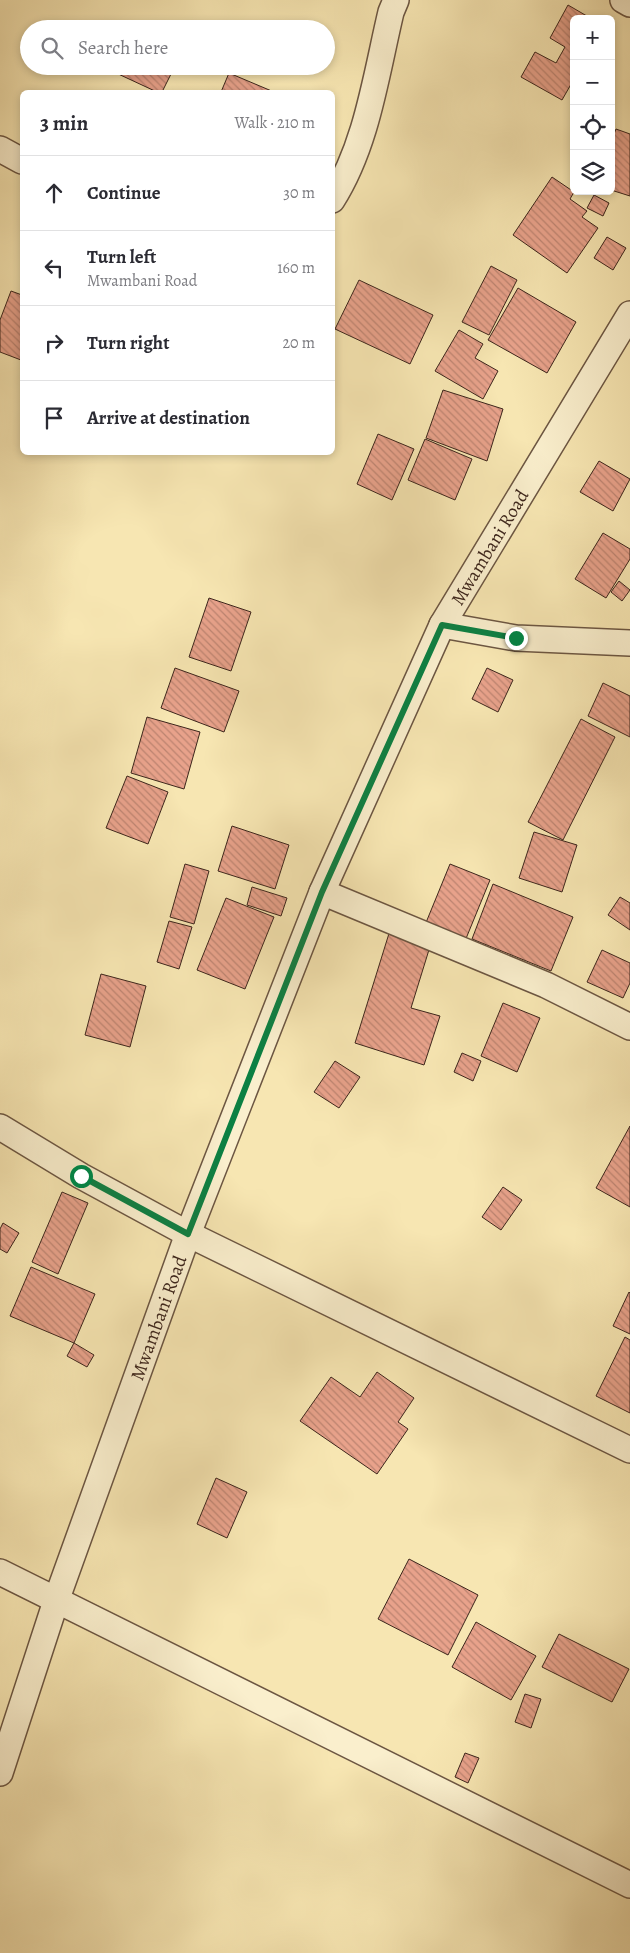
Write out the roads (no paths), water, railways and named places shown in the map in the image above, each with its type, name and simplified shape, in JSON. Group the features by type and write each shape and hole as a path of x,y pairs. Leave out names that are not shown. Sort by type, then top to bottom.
{"street":[{"path":"335,195 363,131 391,12 396,0"},
{"path":"623,0 630,4"},
{"path":"0,149 20,159"},
{"name":"Mwambani Road","path":"0,1773 56,1601 188,1234 322,892 442,625 630,314"},
{"path":"442,625 516,638 630,643"},
{"path":"322,892 546,985 630,1027"},
{"path":"0,1127 81,1176 188,1234 630,1450"},
{"path":"0,1572 630,1885"}]}
